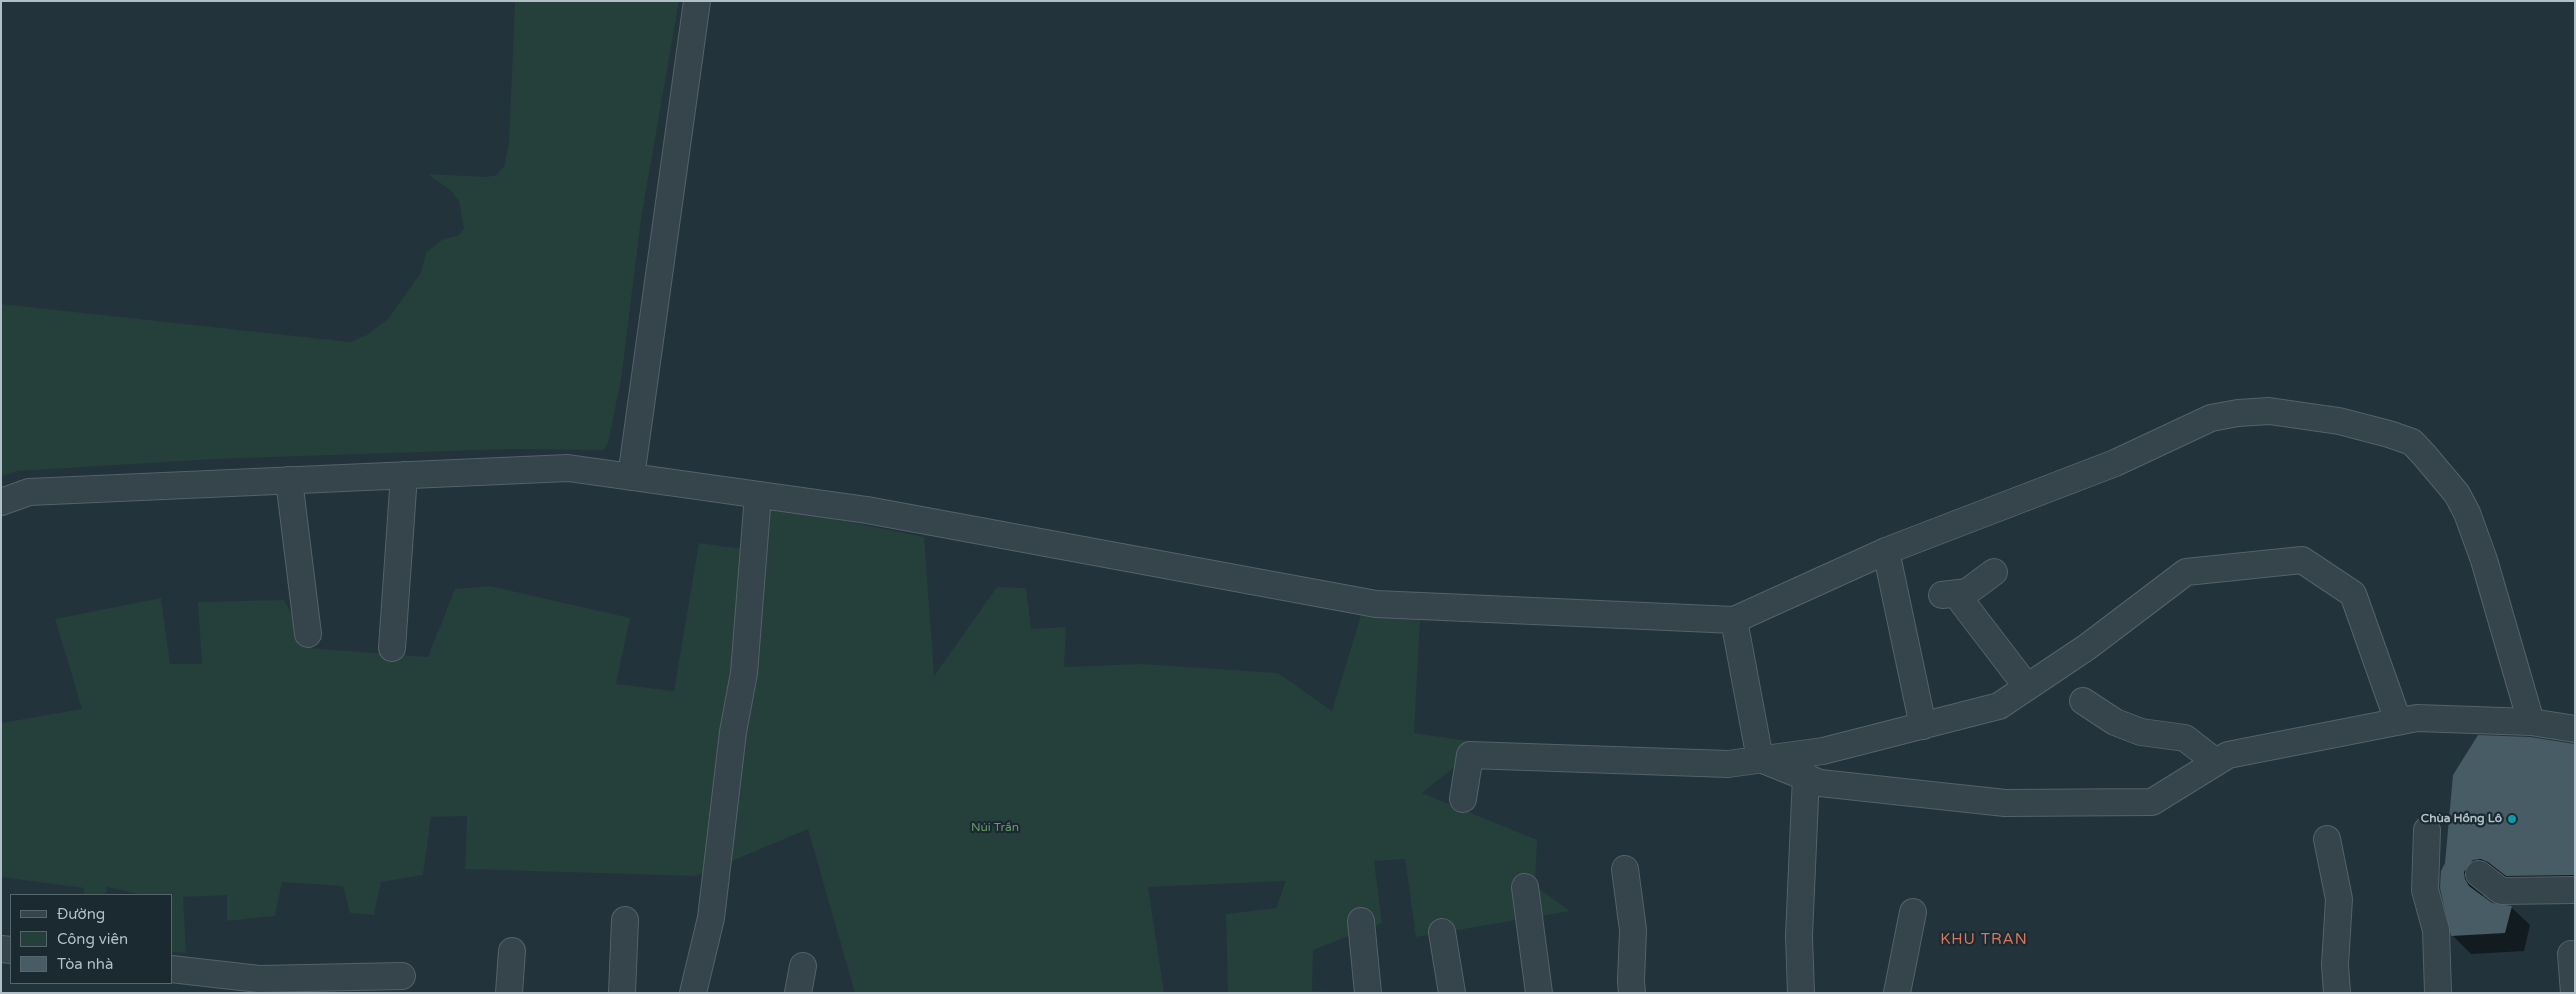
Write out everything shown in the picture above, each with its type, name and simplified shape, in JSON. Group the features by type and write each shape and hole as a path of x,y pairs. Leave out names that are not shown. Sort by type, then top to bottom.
{"street":[{"path":"631,477 697,1"},
{"path":"1,502 29,492 568,468 867,510 1376,604 1734,620 1886,550 2115,463 2211,418 2238,413 2269,411 2339,421 2412,442 2457,494 2467,513 2484,560 2531,722"},
{"path":"392,648 404,475"},
{"path":"289,480 308,634"},
{"path":"693,993 711,918 733,732 744,673 758,495"},
{"path":"1886,550 1923,726"},
{"path":"1463,799 1470,755 1728,764 1823,751 1999,706 2087,646 2186,572 2302,560 2353,594 2398,722"},
{"path":"1994,572 1967,592 1949,594 2027,687"},
{"path":"1734,620 1760,759"},
{"path":"2083,701 2115,722 2140,732 2185,738 2216,762"},
{"path":"1760,759 1820,783 2005,803 2152,802 2228,755 2417,718 2531,722 2575,729"},
{"path":"1800,993 1799,936 1806,776"},
{"path":"2426,830 2425,890 2436,930 2438,993"},
{"path":"2327,839 2339,899 2335,965 2336,993"},
{"path":"1625,869 1633,930 1632,993"},
{"path":"2479,874 2501,891 2575,890"},
{"path":"1525,887 1539,993"},
{"path":"1897,993 1913,912"},
{"path":"622,993 625,920"},
{"path":"1361,921 1368,993"},
{"path":"1442,932 1452,993"},
{"path":"509,993 512,951"},
{"path":"2571,954 2574,993"},
{"path":"798,993 803,966"},
{"path":"172,969 259,979 402,976"}],"green space":[{"path":"515,1 679,1 641,219 621,380 608,443 603,450 510,449 214,459 18,471 1,476 1,304 350,342 367,335 389,318 421,272 426,253 443,239 458,236 464,229 459,201 450,190 428,174 486,177 497,175 504,166 509,143"},
{"name":"Núi Trần","path":"770,506 924,537 934,676 997,587 1026,588 1031,629 1066,627 1064,667 1142,664 1278,673 1332,711 1369,589 1421,600 1414,733 1484,743 1422,793 1537,840 1535,886 1570,911 1416,937 1405,859 1374,861 1382,923 1313,950 1312,991 1349,993 1228,993 1226,914 1276,908 1286,881 1148,887 1164,993 855,993 808,829 696,876 465,869 467,816 431,817 423,875 381,882 374,915 350,913 343,886 282,882 275,916 227,921 227,895 183,897 186,953 172,952 172,894 139,894 107,887 106,894 84,894 84,888 1,877 1,723 82,709 55,619 161,598 170,664 202,664 198,602 284,600 309,648 428,657 455,589 490,586 630,618 616,684 674,691 699,543 764,552"}],"building":[{"name":"Chùa Hồng Lô","path":"2478,735 2530,737 2575,744 2575,875 2506,876 2488,862 2481,859 2473,860 2464,872 2469,886 2492,903 2512,906 2505,933 2451,936 2440,888 2441,871 2445,863 2453,775"}],"place":[{"name":"Chùa Hồng Lô","path":"2512,819"}],"district":[{"name":"KHU TRAN","path":"1984,940"}]}
